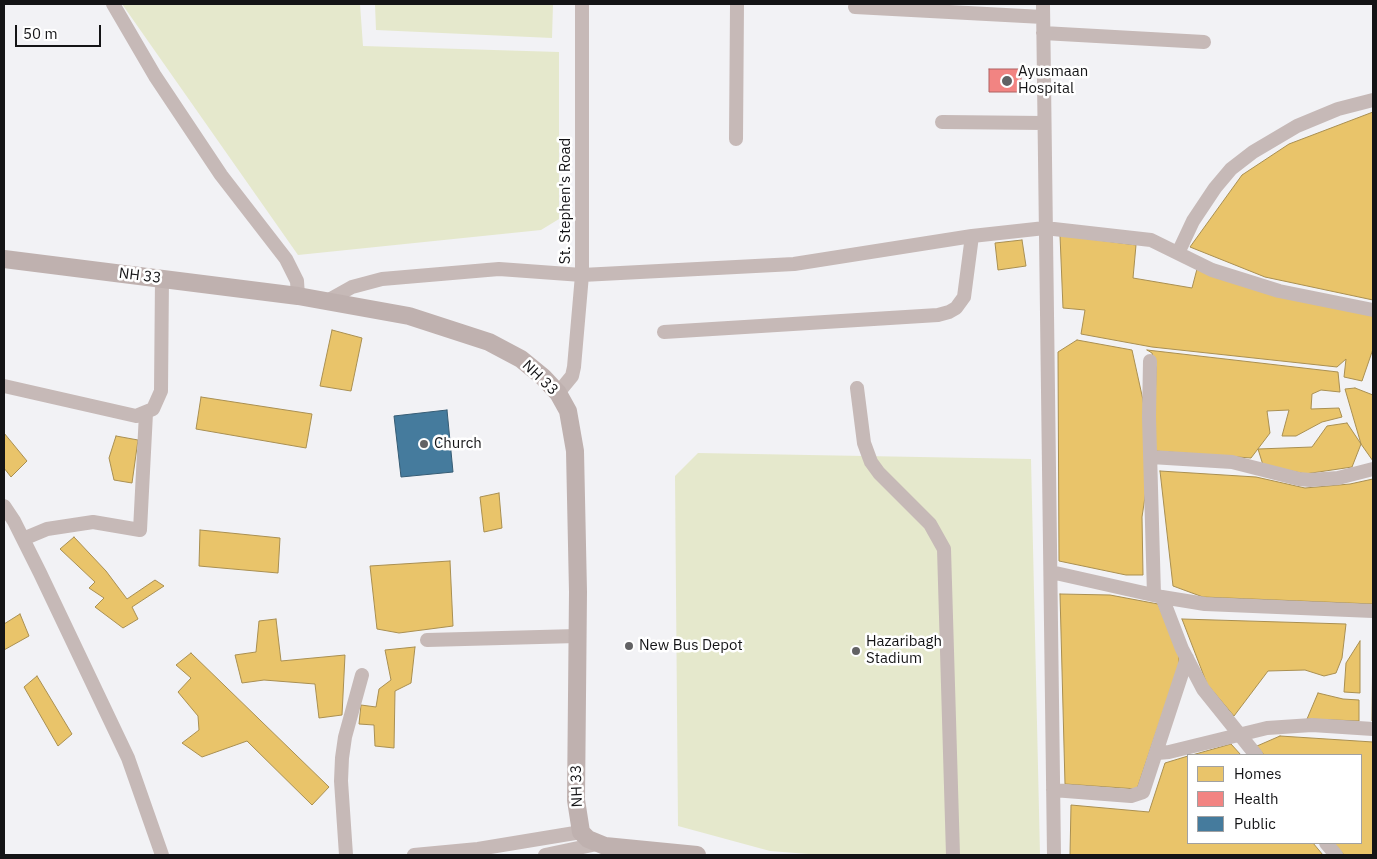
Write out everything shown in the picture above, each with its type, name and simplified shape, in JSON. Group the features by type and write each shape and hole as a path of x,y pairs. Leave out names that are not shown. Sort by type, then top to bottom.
{"main road":[{"name":"NH 33","path":"4,259 298,296 409,316 488,342 521,359 543,377 558,393 568,411 575,451 576,800 578,832"},
{"path":"578,832 597,844 697,855"}],"street":[{"path":"113,4 155,76 221,175 286,259 297,281 298,296"},
{"name":"St. Stephen's Road","path":"558,393 572,376 574,367 582,275 582,4"},
{"path":"736,139 737,4"},
{"path":"855,6 1043,10 1054,855"},
{"path":"1043,33 1204,42"},
{"path":"1178,254 1193,222 1214,188 1232,169 1253,152 1297,126 1338,109 1373,100"},
{"path":"942,122 1044,123"},
{"path":"327,301 352,286 391,278 499,269 582,275 794,264 972,236 1045,228 1151,240 1212,270 1279,291 1373,310"},
{"path":"664,332 938,315 949,312 956,308 964,297 972,236"},
{"path":"4,386 136,416 153,409 158,402 161,391 162,278"},
{"path":"1150,360 1150,457 1158,596 1203,689 1255,754"},
{"path":"857,388 864,443 873,468 930,524 944,549 953,855"},
{"path":"23,539 47,529 93,522 140,530 146,413"},
{"path":"1150,457 1242,463 1266,472 1310,480 1338,478 1373,469"},
{"path":"4,506 23,539 128,758 162,855"},
{"path":"1051,572 1158,596 1205,604 1373,611"},
{"path":"427,640 577,636"},
{"path":"1053,790 1130,796 1139,794 1145,788 1187,658"},
{"path":"346,855 341,780 342,758 345,737 362,675"},
{"path":"1157,753 1170,752 1238,733 1288,726 1373,729"},
{"path":"414,855 478,849 578,832 578,852"},
{"path":"558,836 563,854"},
{"path":"545,855 578,852 597,844"},
{"path":"1327,844 1336,855"}],"green space":[{"path":"122,4 360,4 363,46 559,52 559,219 541,230 298,255"},
{"path":"375,4 553,4 552,38 376,30"},
{"name":"Hazaribagh Stadium","path":"698,453 1031,459 1040,855 821,855 770,851 678,826 675,476"}],"building: Homes":[{"path":"1373,112 1373,300 1265,277 1190,247 1242,175 1289,144"},
{"path":"1060,235 1136,245 1133,278 1192,288 1197,269 1373,316 1373,349 1362,381 1344,377 1346,359 1337,367 1152,347 1081,334 1085,310 1063,308"},
{"path":"1022,240 1026,266 998,270 995,243"},
{"path":"332,330 362,338 351,391 320,386"},
{"path":"1077,340 1132,350 1143,400 1151,457 1142,517 1143,575 1126,575 1059,561 1058,352"},
{"path":"1147,350 1338,372 1340,392 1321,390 1312,394 1311,409 1339,408 1342,417 1322,422 1296,436 1282,436 1289,410 1267,411 1270,433 1251,458 1154,451 1156,367 1152,353"},
{"path":"1355,388 1373,395 1373,461 1361,444 1345,389"},
{"path":"201,397 312,414 306,448 196,429"},
{"path":"1347,423 1361,444 1352,467 1305,474 1263,465 1258,449 1312,447 1327,426"},
{"path":"4,433 27,461 11,477 4,468"},
{"path":"116,436 138,440 132,483 114,480 109,458"},
{"path":"1160,471 1256,477 1305,488 1350,484 1373,479 1373,604 1203,597 1173,586"},
{"path":"499,493 502,528 484,532 480,497"},
{"path":"200,530 280,538 278,573 199,566"},
{"path":"74,537 106,571 127,599 155,580 164,586 132,607 138,619 123,628 95,607 104,598 89,588 95,582 60,549"},
{"path":"450,561 453,626 399,633 377,629 370,566"},
{"path":"1060,594 1110,595 1158,604 1179,654 1179,665 1137,789 1065,784"},
{"path":"20,614 29,636 4,650 4,624"},
{"path":"276,619 281,661 345,655 342,715 319,718 315,684 264,680 242,683 235,655 256,652 259,621"},
{"path":"1182,619 1346,624 1342,658 1336,673 1324,676 1305,670 1268,671 1234,716 1207,684"},
{"path":"1373,627 1373,722 1372,721"},
{"path":"1360,641 1360,693 1344,692 1346,663"},
{"path":"415,647 411,683 395,691 394,748 375,746 374,725 359,724 361,705 376,707 379,689 391,680 385,650"},
{"path":"191,653 329,787 312,805 247,741 202,757 182,743 199,730 198,716 178,692 191,678 176,665"},
{"path":"37,676 72,734 58,746 24,687"},
{"path":"1318,693 1343,699 1359,700 1359,721 1307,719"},
{"path":"1280,736 1373,742 1373,855 1344,855 1335,844 1362,844 1362,754 1263,754 1257,746"},
{"path":"1231,744 1240,754 1196,754"},
{"path":"1187,756 1187,844 1314,844 1323,855 1070,855 1071,805 1149,812 1165,763"}],"building: Health":[{"path":"989,69 1021,69 1021,92 989,92"}],"building: Public":[{"name":"Church","path":"447,410 453,472 401,477 394,416"}],"place":[{"name":"Ayusmaan Hospital","path":"1007,81"},
{"name":"Church","path":"424,444"},
{"name":"New Bus Depot","path":"629,646"},
{"name":"Hazaribagh Stadium","path":"856,651"}]}
